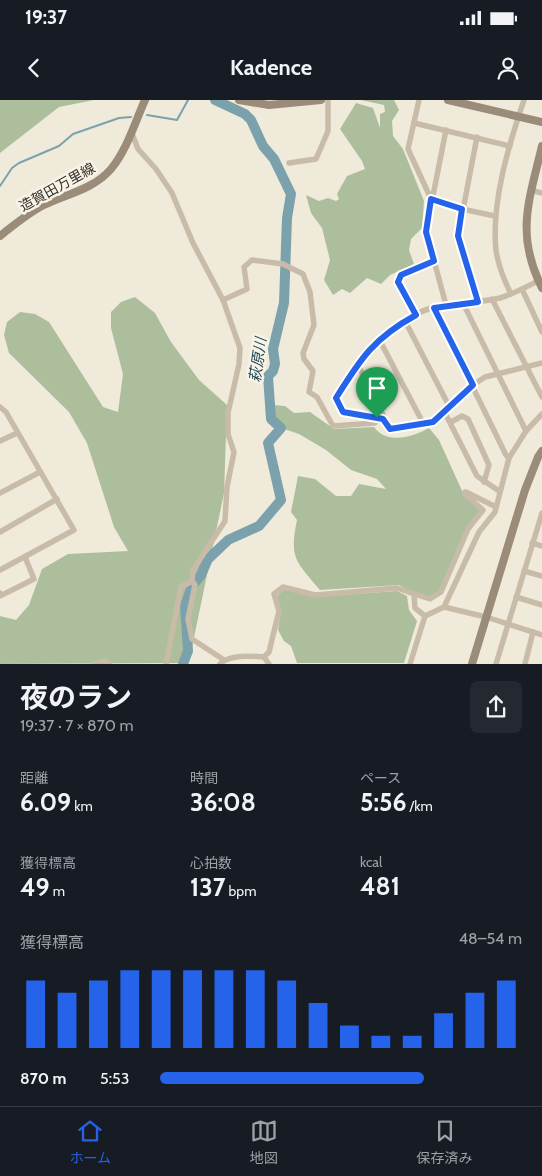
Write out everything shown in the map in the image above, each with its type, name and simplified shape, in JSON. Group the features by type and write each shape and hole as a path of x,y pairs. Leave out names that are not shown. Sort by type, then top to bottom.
{"street":[{"name":"造賀田万里線","path":"0,236 44,205 100,180 118,159 146,100"},
{"path":"238,100 269,105 321,100"},
{"path":"289,163 316,159 328,132 328,100"},
{"path":"419,100 408,149 431,199 462,209 495,216"},
{"path":"452,100 542,122"},
{"path":"510,294 496,251 495,216 510,146 524,100"},
{"path":"414,123 510,146"},
{"path":"446,130 426,232 446,305"},
{"path":"130,134 138,149 156,169 172,193 193,243 223,300 240,348 239,364 228,413 228,434 234,452 225,521 193,570 194,583 190,605 190,636 222,662 248,655 264,657 269,664"},
{"path":"476,138 458,236 478,302"},
{"path":"380,418 343,412 336,398 357,363 378,339 405,321 434,308 492,299 540,284 528,251 525,228 531,190 542,146"},
{"path":"531,190 542,193"},
{"path":"223,300 247,289 244,268 252,260 283,264 296,268 303,274 308,284 314,318 312,334 303,353 304,359 314,375 309,392 317,397 333,426 375,423 380,418"},
{"path":"416,315 398,282 401,275 434,261"},
{"path":"522,289 542,332"},
{"path":"492,299 542,397"},
{"path":"464,304 526,430"},
{"path":"434,308 509,458"},
{"path":"405,321 477,476 499,491"},
{"path":"378,339 423,423"},
{"path":"357,363 380,418 390,429 433,422 473,385 498,373 542,362"},
{"path":"0,407 6,412 74,530 0,570"},
{"path":"444,607 479,532 495,512 509,458 526,430 542,414"},
{"path":"451,422 462,416 468,419 489,465 484,482"},
{"path":"0,441 17,433"},
{"path":"472,664 525,490 542,451"},
{"path":"0,493 40,472"},
{"path":"264,657 269,652 278,620 279,611 274,594 279,589 289,588 315,595 397,588 430,600 441,592 468,529 483,510 465,492 496,507"},
{"path":"0,532 57,499"},
{"path":"496,664 542,514"},
{"path":"532,543 542,546"},
{"path":"0,593 0,596 34,579 25,557"},
{"path":"524,570 542,576"},
{"path":"166,664 181,587 194,583"},
{"path":"414,594 415,608 425,616"},
{"path":"516,597 542,605"},
{"path":"410,664 425,616 444,607 486,617 542,635"},
{"path":"525,664 532,632"},
{"path":"94,664 105,661 109,664"}],"green space":[{"path":"0,100 94,100 59,107 0,153"},
{"path":"361,100 394,100 399,110 392,121 393,136 403,149 424,201 422,228 411,239 409,250 414,264 390,275 381,284 367,278 350,293 342,289 333,295 324,280 330,260 322,228 311,213 306,195 319,201 328,198 336,201 339,199 337,194 347,176 365,169 362,161 340,129 356,103 373,108 380,128 380,114 385,112 384,105"},
{"path":"135,297 155,313 171,342 199,380 227,405 224,493 192,647 185,663 0,664 0,616 16,620 29,605 42,569 68,554 128,551 114,527 87,443 69,412 9,353 4,335 7,322 20,312 35,314 49,322 103,407 118,412 123,374 111,328 111,312 121,302"},
{"path":"272,405 285,406 294,413 310,412 334,429 374,427 379,433 393,438 408,436 429,428 439,440 463,493 482,512 469,530 442,592 425,599 399,585 320,590 300,565 294,552 297,520 291,512 298,476 315,479 336,496 351,496 359,484 386,489 377,479 351,470 326,450 299,434 281,428 272,418"},
{"path":"284,589 314,597 397,591 407,596 409,610 417,621 404,663 297,663 291,646 284,641 278,630 281,610 277,596"}],"waterway":[{"path":"147,115 177,120 188,100"},
{"name":"萩原川","path":"183,664 188,651 185,606 192,586 201,575 208,559 228,540 259,526 281,500 268,443 281,428 271,419 268,376 273,371 275,364 273,349 284,303 287,218 291,194 274,159 263,146 251,120 245,114 215,100"},
{"path":"0,186 12,168 19,163 59,146 73,134 119,118 131,117"}],"route":[{"path":"431,199 462,209 458,236 478,302 434,308 473,385 433,422 390,429 383,419 377,418 343,412 336,398 357,363 369,348 396,326 416,315 398,282 401,275 430,261 434,261 426,232 431,199"}]}
